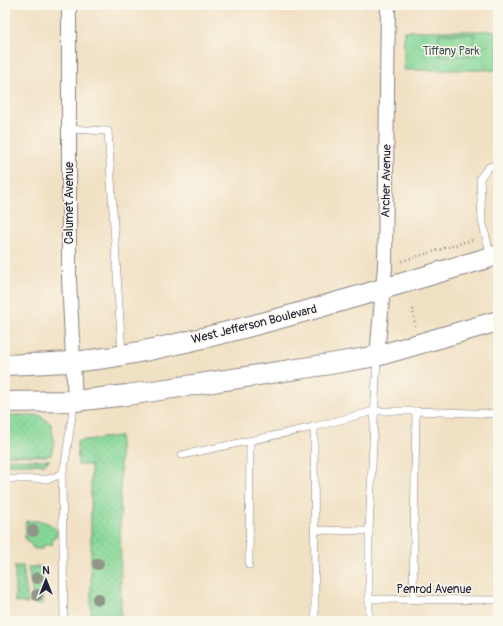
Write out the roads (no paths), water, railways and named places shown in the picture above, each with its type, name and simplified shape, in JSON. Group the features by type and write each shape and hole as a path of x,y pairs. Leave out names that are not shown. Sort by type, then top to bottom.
{"main road":[{"name":"West Jefferson Boulevard","path":"5,365 74,362 122,356 236,329 383,290 494,256"},
{"path":"5,402 75,400 149,392 377,356 498,321"}],"street":[{"name":"Calumet Avenue","path":"70,5 68,129 69,278 75,400"},
{"name":"Archer Avenue","path":"377,356 385,266 388,5"}],"lane":[{"path":"68,129 108,131 122,356"},
{"path":"494,256 485,236 482,221 480,178 488,167 498,164"},
{"path":"369,621 369,531 377,356"},
{"path":"64,621 62,474 75,400"},
{"path":"182,455 314,427 374,410 416,410 498,414"},
{"path":"413,600 416,410"},
{"path":"314,427 314,621"},
{"path":"249,564 250,441"},
{"path":"5,479 49,479 62,474"},
{"path":"314,530 369,531"},
{"name":"Penrod Avenue","path":"369,599 498,600"}],"park label":[{"name":"Tiffany Park","path":"451,51"}]}
